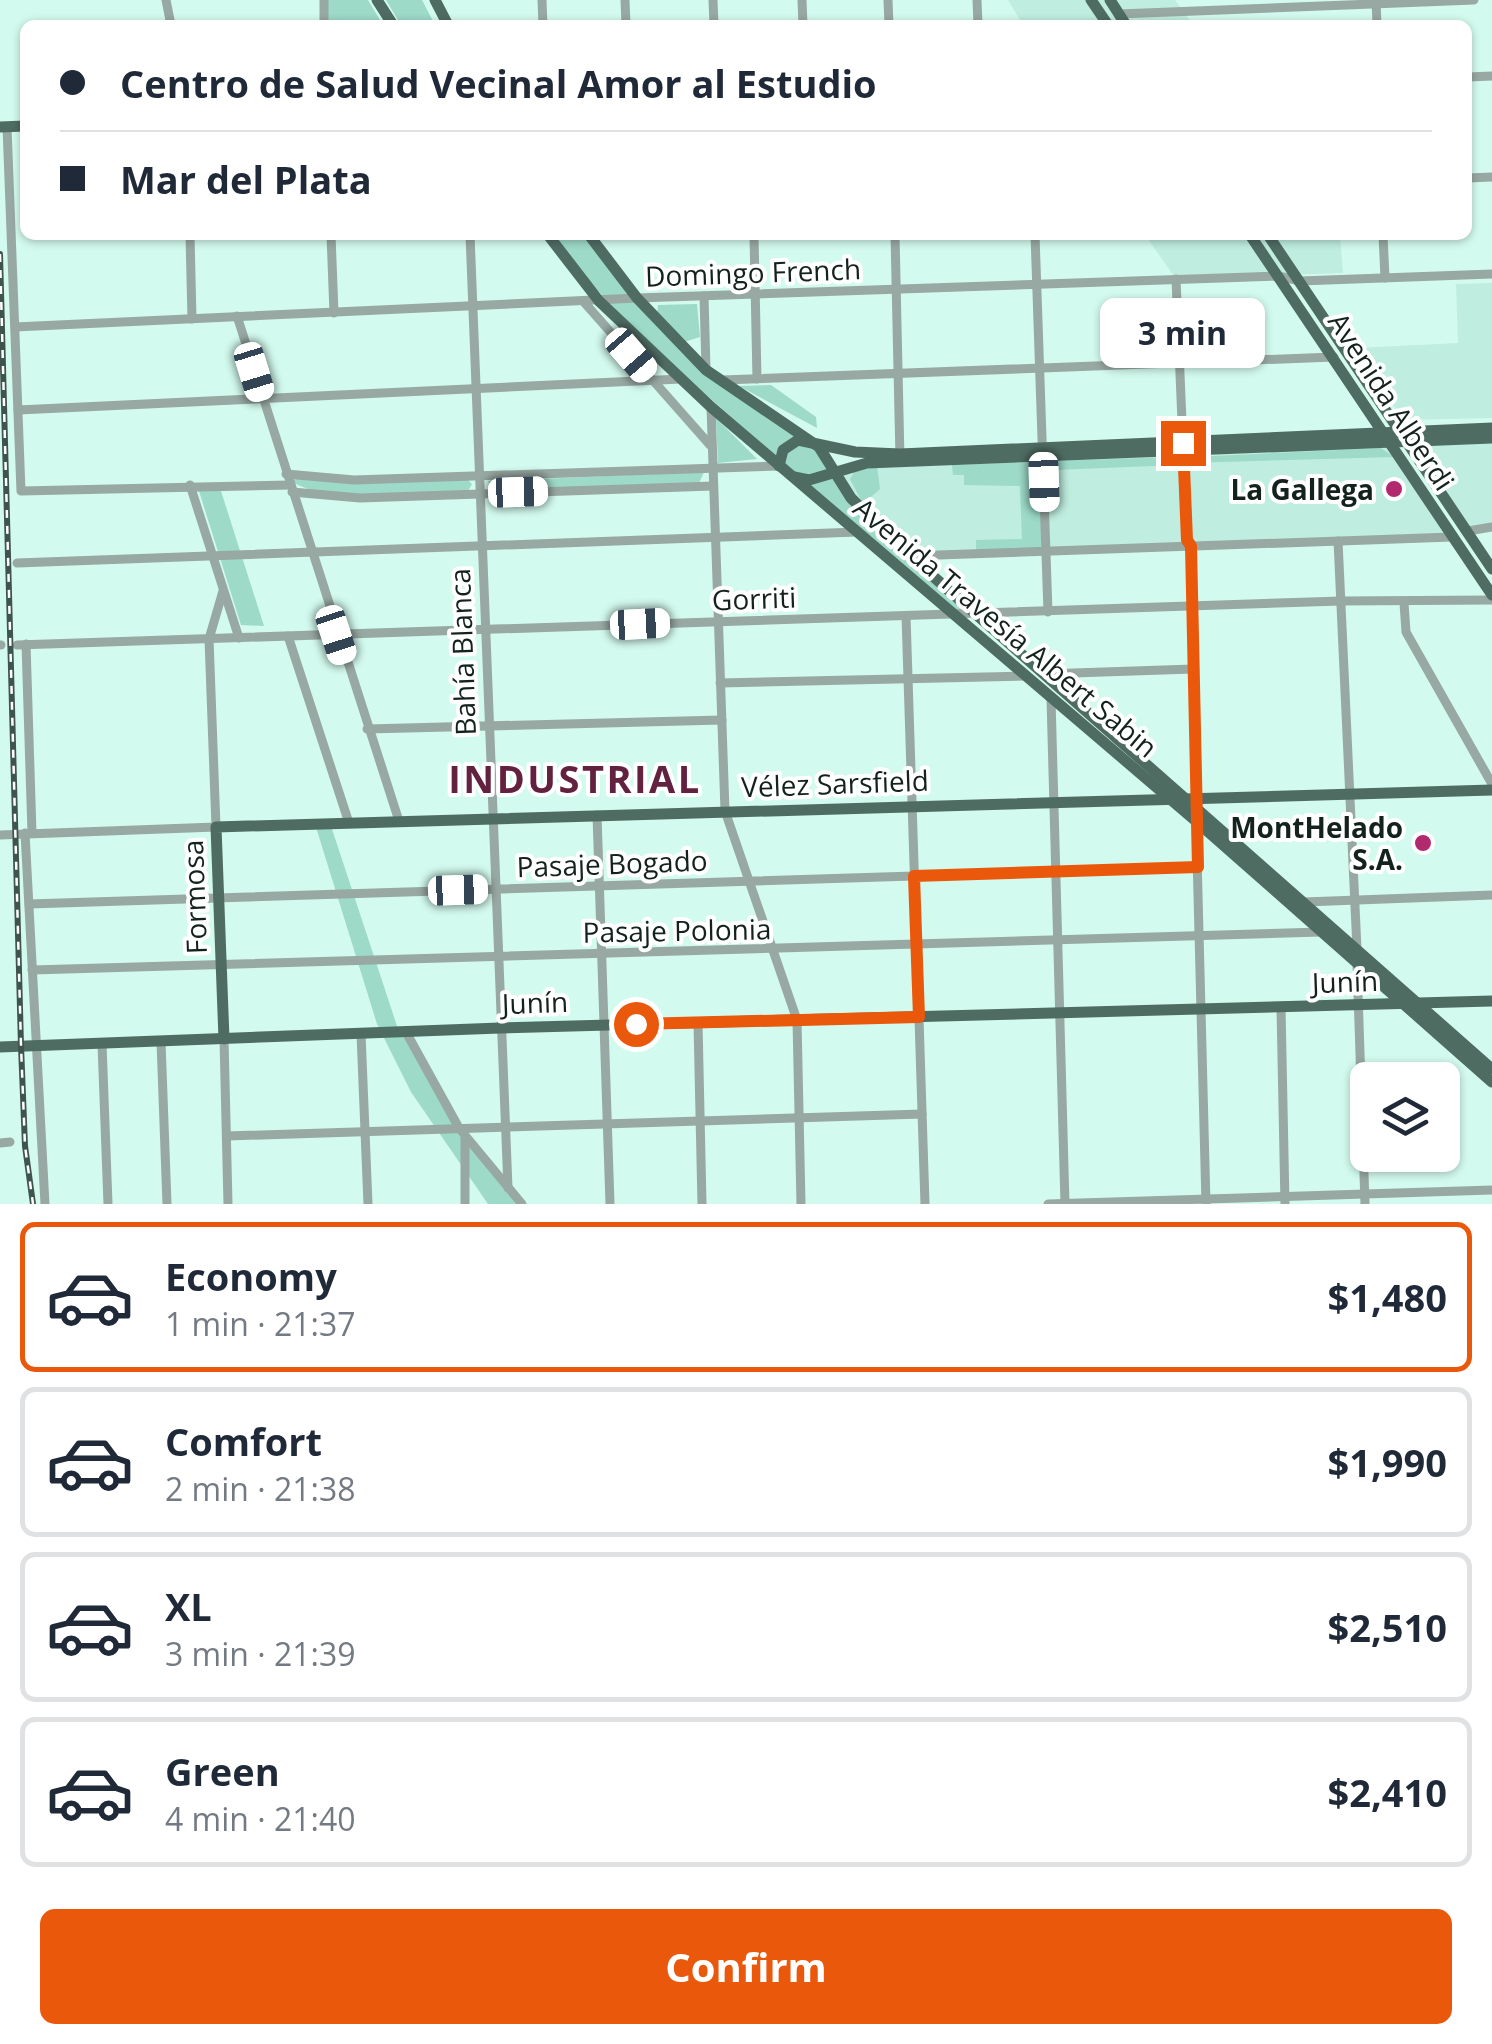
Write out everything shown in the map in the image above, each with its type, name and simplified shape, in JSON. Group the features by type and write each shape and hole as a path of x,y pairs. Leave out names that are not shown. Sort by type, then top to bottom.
{"main road":[{"path":"1110,0 1122,20"},
{"name":"Avenida Travesía Albert Sabin","path":"552,240 600,301 710,407 1170,799 1193,806 1400,1004 1492,1082"},
{"name":"Avenida Travesía Albert Sabin","path":"593,240 636,298 706,370 814,442 850,498 910,556 1492,1068"},
{"name":"Avenida Alberdi","path":"1253,240 1492,598"},
{"name":"Avenida Alberdi","path":"1271,240 1492,569"},
{"path":"636,334 643,322 659,322"},
{"path":"790,475 802,480 815,478 867,462 900,458 1384,440 1492,428"},
{"path":"1404,438 1492,438"},
{"path":"779,466 789,444 814,442 900,458"},
{"path":"815,478 823,468 824,454"},
{"name":"Vélez Sarsfield","path":"216,827 1170,799 1193,806 1349,793 1492,787"},
{"name":"Formosa","path":"216,827 224,1039"},
{"name":"Junín","path":"0,1047 500,1028 1492,1001"}],"street":[{"path":"1122,20 1376,2 1474,0"},
{"path":"4,127 21,490 779,466"},
{"path":"11,222 20,222"},
{"path":"190,240 192,318"},
{"path":"331,240 334,313"},
{"name":"Bahía Blanca","path":"470,240 490,818 508,1188"},
{"path":"754,240 757,379"},
{"path":"895,240 900,458"},
{"path":"1034,240 1048,612"},
{"path":"1383,240 1384,278"},
{"name":"Domingo French","path":"15,328 636,298 1278,276 1300,281 1492,274"},
{"path":"1176,280 1187,540 1191,546 1193,806 1206,1202"},
{"path":"704,296 706,370"},
{"path":"583,301 712,446"},
{"path":"236,316 398,821"},
{"path":"718,380 1334,358"},
{"path":"18,410 681,379"},
{"path":"710,407 725,811 796,1020 802,1204"},
{"path":"289,484 360,498 713,486"},
{"path":"190,485 240,638"},
{"path":"1468,532 1492,527"},
{"path":"16,563 857,532"},
{"path":"910,556 1452,537"},
{"path":"1338,542 1357,948"},
{"name":"Formosa","path":"216,827 209,639 223,591"},
{"name":"Gorriti","path":"28,833 21,644 1492,598"},
{"path":"1404,603 1406,632 1492,787"},
{"path":"906,616 925,1204"},
{"path":"288,636 349,823"},
{"path":"1041,674 1193,669"},
{"path":"720,683 1026,676"},
{"path":"1051,699 1065,1204"},
{"path":"367,729 722,720"},
{"path":"598,815 610,1204"},
{"name":"Vélez Sarsfield","path":"0,835 216,827"},
{"path":"28,833 45,1204"},
{"name":"Pasaje Bogado","path":"29,904 1198,867"},
{"path":"1304,902 1492,895"},
{"name":"Pasaje Polonia","path":"32,970 1324,932"},
{"path":"1357,963 1365,1199"},
{"path":"1281,1008 1285,1200"},
{"path":"698,1023 702,1204"},
{"path":"406,1032 462,1132 522,1204"},
{"path":"361,1034 368,1204"},
{"name":"Formosa","path":"224,1039 228,1204"},
{"path":"161,1042 167,1204"},
{"path":"102,1044 108,1204"},
{"path":"227,1136 462,1132 505,1127 922,1114"},
{"path":"462,1132 466,1204"},
{"path":"1048,1204 1365,1199 1492,1190"}],"shaded area":[{"path":"328,0 368,0 380,20 328,20"},
{"path":"386,0 422,0 432,20 398,20"},
{"path":"1008,0 1175,0 1189,20 1020,20"},
{"path":"552,240 593,240 706,370 802,433 840,482 974,613 955,614 637,334"},
{"path":"1149,240 1340,240 1343,273 1176,279"},
{"path":"1492,283 1492,418 1403,420 1356,348 1458,343 1456,284"},
{"path":"697,304 700,337 684,342 657,314 658,305"},
{"path":"771,385 816,417 817,428 739,386"},
{"path":"716,418 757,459 718,463"},
{"path":"1492,438 1492,527 1468,531 1407,443"},
{"path":"1388,445 1452,537 910,556 834,472 848,466"},
{"path":"1381,448 1394,457 1188,463 1193,457"},
{"path":"1176,457 1178,465 1054,470 1048,465 1053,461"},
{"path":"1035,462 1040,466 1043,545 1037,549 976,552 976,540 1022,539 1020,486 964,485 964,475 953,475 952,465"},
{"path":"877,467 880,489 863,504 850,479 855,471"},
{"path":"704,472 699,483 494,490 488,481"},
{"path":"296,478 468,480 472,484 468,491 351,495 308,489 293,482"},
{"path":"199,491 221,491 264,626 241,625"},
{"path":"330,823 399,1032 406,1032 459,1128 522,1204 488,1204 411,1092 377,1024 315,824"}],"railway":[{"path":"0,254 21,1046 25,1146 33,1204"}],"place":[{"name":"La Gallega","path":"1394,489"},
{"name":"MontHelado S.A.","path":"1423,843"}],"district":[{"name":"INDUSTRIAL","path":"575,778"}],"route":[{"path":"636,1024 919,1017 914,876 1198,867 1191,546 1187,540 1183,443"}]}
